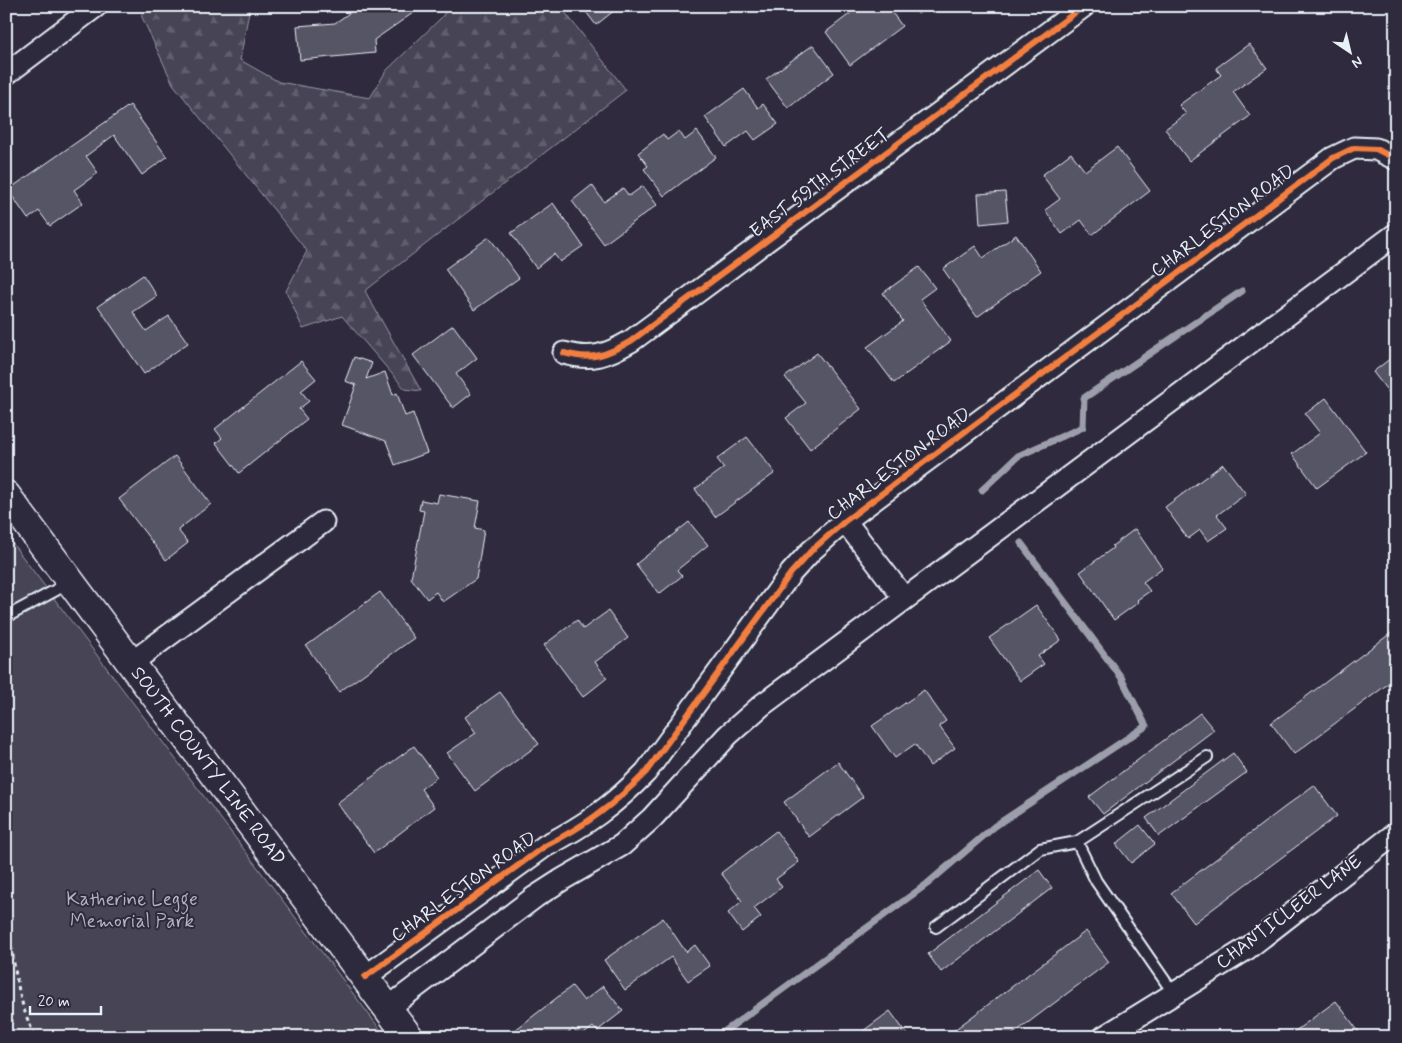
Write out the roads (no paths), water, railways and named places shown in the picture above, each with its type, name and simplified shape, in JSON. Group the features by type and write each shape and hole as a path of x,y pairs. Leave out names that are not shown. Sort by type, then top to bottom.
{"main road":[{"name":"SOUTH COUNTY LINE ROAD","path":"6,496 409,1037"}],"street":[{"path":"6,74 96,6"},
{"name":"EAST 59TH STREET","path":"564,353 579,358 596,356 616,350 632,341 1084,6"},
{"name":"CHARLESTON ROAD","path":"365,977 539,850 573,832 608,808 632,787 651,766 791,573 845,521 1333,158 1354,148 1376,150 1396,159"},
{"path":"388,1008 535,897 622,846 652,818 728,735 762,705 1396,234"},
{"name":"CHARLESTON ROAD","path":"845,521 904,598"},
{"path":"131,663 322,522"},
{"name":"CHANTICLEER LANE","path":"1104,1037 1248,948 1396,832"}],"lane":[{"path":"6,617 71,582"},
{"path":"936,927 1040,849 1077,842 1207,757"},
{"path":"1077,842 1096,880 1174,994"}],"waterway":[{"path":"982,490 1018,456 1083,427 1084,398 1242,291"},
{"path":"717,1037 927,884 995,826 1146,726 1121,677 1021,543"}],"park label":[{"name":"Katherine Legge Memorial Park","path":"132,910"}]}
